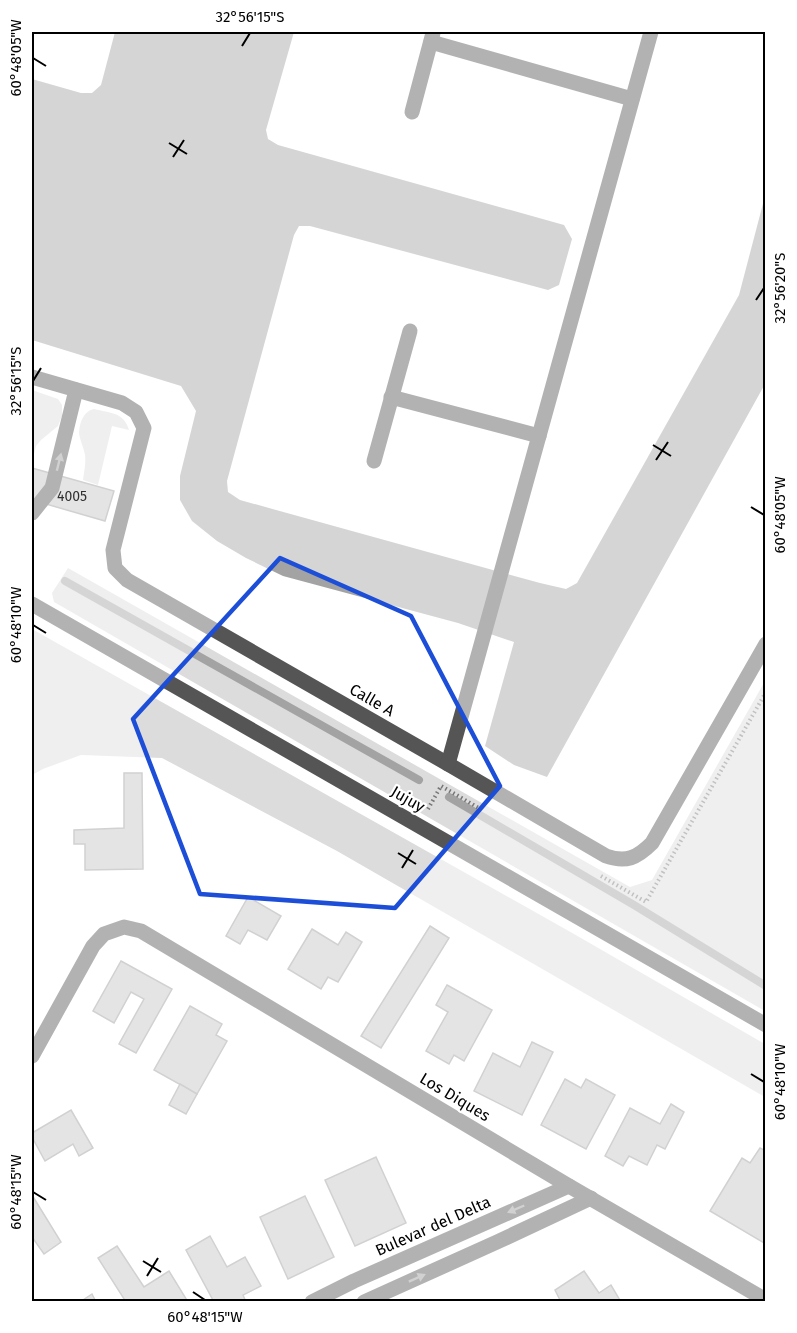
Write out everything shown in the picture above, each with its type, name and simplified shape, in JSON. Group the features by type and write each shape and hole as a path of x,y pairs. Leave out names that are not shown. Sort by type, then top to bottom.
{"street":[{"path":"448,764 651,32"},
{"path":"412,112 432,37 632,99"},
{"path":"374,461 410,331"},
{"name":"Calle A","path":"32,377 122,403 136,412 144,428 113,550 115,568 127,580 606,856 619,861 632,858 652,843 765,644"},
{"path":"32,513 52,488 76,390"},
{"path":"391,397 539,436"},
{"name":"Jujuy","path":"32,604 765,1024"},
{"name":"Los Diques","path":"32,1056 93,946 104,934 124,927 141,931 765,1300"},
{"name":"Bulevar del Delta","path":"312,1302 354,1281 570,1186"},
{"path":"364,1302 591,1198"}],"path":[{"path":"596,874 646,902 765,692"},
{"path":"418,825 441,786 486,812"}],"highlighted area":[{"path":"280,558 411,616 500,786 395,908 200,894 133,719"}],"shaded area":[{"path":"115,32 294,32 266,130 268,139 278,145 564,225 572,239 559,285 548,290 310,226 299,226 294,235 227,481 228,492 240,500 540,583 566,589 577,583 739,295 765,196 765,384 547,777 514,765 485,746 514,642 458,623 283,576 217,541 192,521 180,500 180,476 196,411 181,386 32,340 32,79 81,93 92,93 101,85"},
{"path":"32,390 58,399 62,405 62,416 58,426 36,446 32,462"},
{"path":"94,409 120,416 129,430 112,426 98,485 83,480 85,455 79,432 83,417"},
{"path":"68,568 630,887 652,880 765,681 765,1011 54,602 52,593"},
{"path":"32,629 765,1044 765,1097 337,851 162,758 81,755 32,775"}],"building":[{"path":"32,468 114,491 105,521 32,500"},
{"path":"124,773 142,773 143,869 85,870 85,844 74,844 74,830 124,828"},
{"path":"248,897 281,916 267,940 248,930 240,944 226,936"},
{"path":"430,926 449,938 381,1048 361,1036"},
{"path":"312,929 338,945 346,932 362,942 338,982 328,977 321,989 288,969"},
{"path":"121,961 172,989 136,1053 119,1044 144,999 131,992 114,1023 93,1011"},
{"path":"447,985 492,1010 464,1061 454,1055 449,1064 426,1051 448,1012 436,1005"},
{"path":"190,1006 222,1024 216,1035 227,1041 197,1094 154,1070"},
{"path":"532,1042 553,1052 522,1115 474,1091 493,1053 520,1067"},
{"path":"565,1079 581,1088 586,1079 615,1095 586,1149 541,1125"},
{"path":"180,1084 197,1094 186,1114 169,1105"},
{"path":"671,1104 684,1112 665,1149 657,1145 647,1165 629,1156 623,1166 605,1156 630,1108 660,1124"},
{"path":"71,1110 93,1148 79,1156 73,1144 45,1161 32,1133"},
{"path":"760,1148 766,1151 766,1244 710,1211 742,1158 750,1163"},
{"path":"376,1157 406,1223 355,1246 325,1180"},
{"path":"32,1195 61,1242 44,1254 32,1237"},
{"path":"305,1196 334,1257 288,1279 260,1217"},
{"path":"210,1236 227,1267 245,1257 261,1286 243,1295 246,1302 214,1302 186,1250"},
{"path":"117,1246 144,1287 169,1271 188,1302 126,1302 98,1258"},
{"path":"584,1271 599,1293 611,1285 621,1302 561,1302 555,1290"},
{"path":"92,1294 96,1302 80,1302"}],"waterway":[{"path":"65,581 419,780"},
{"path":"449,797 634,905 766,986"}]}
